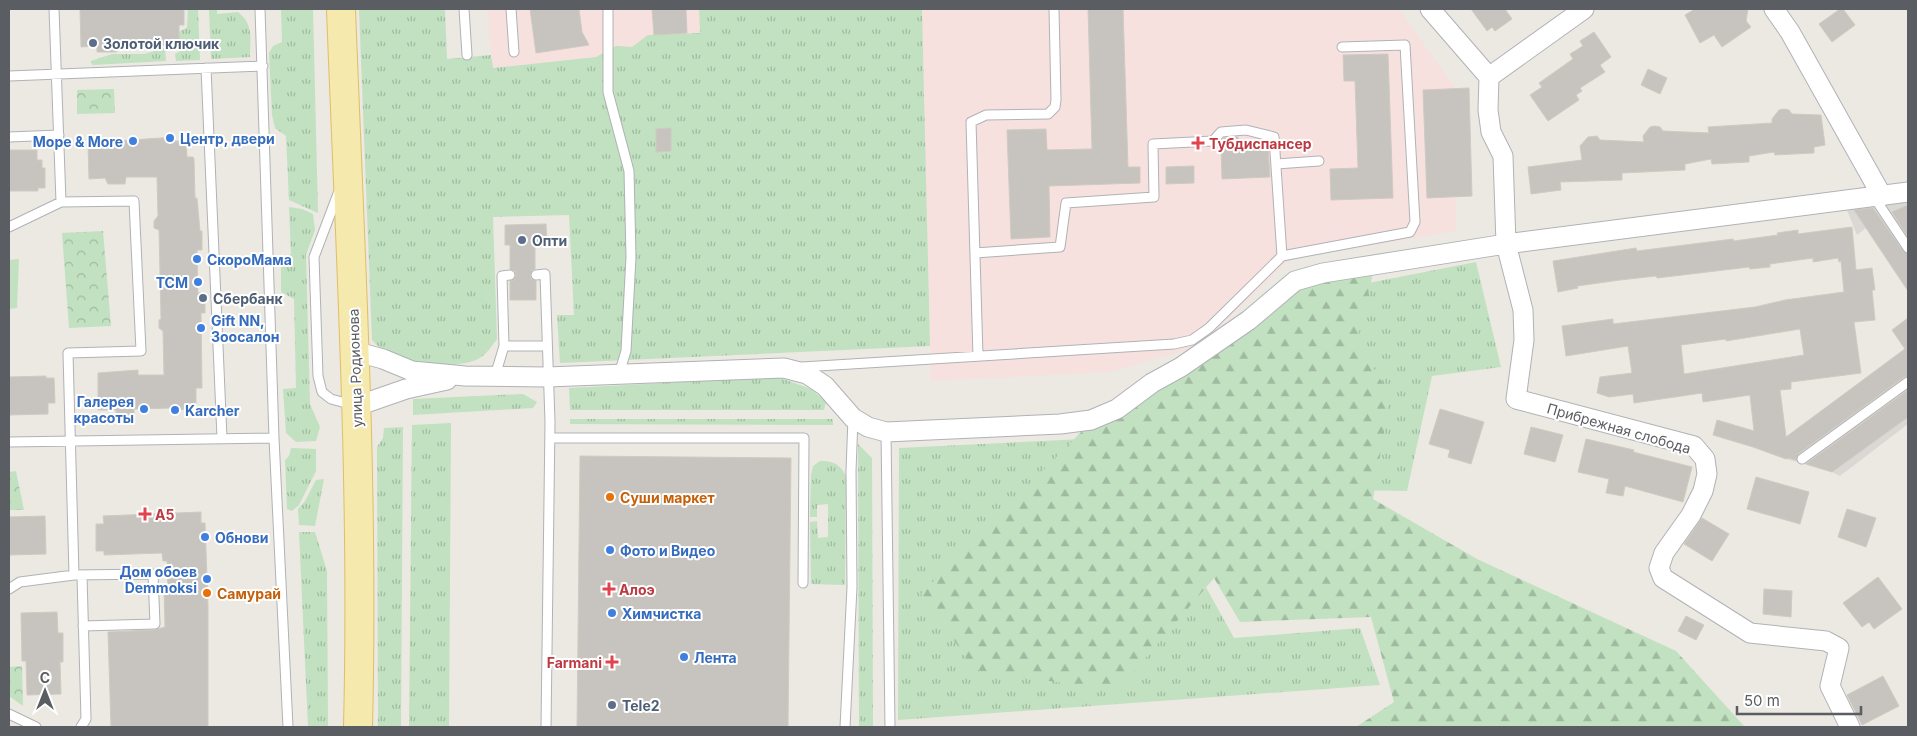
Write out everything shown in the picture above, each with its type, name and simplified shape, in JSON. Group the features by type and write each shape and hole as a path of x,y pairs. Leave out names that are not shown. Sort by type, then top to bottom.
{"main road":[{"name":"улица Родионова","path":"341,9 357,406 360,627 358,727"}],"street":[{"path":"1430,9 1489,77 1488,110 1491,132 1503,156 1506,244"},
{"path":"1489,77 1584,9"},
{"path":"1774,9 1790,32 1878,196"},
{"path":"354,351 383,359 412,371 465,376 547,377 784,368 807,374 825,386 853,418 868,427 886,432 1060,424 1091,420 1117,409 1249,320 1295,281 1323,273 1506,244 1908,192"},
{"name":"Прибрежная слобода","path":"1506,244 1523,310 1524,340 1516,399 1694,446 1705,459 1707,474 1703,491 1692,516 1664,553 1659,568 1663,578 1750,633 1826,641 1839,648 1830,686 1850,727"},
{"path":"357,406 406,389 465,376"}],"lane":[{"path":"54,9 61,202"},
{"path":"260,9 274,438 288,727"},
{"path":"464,9 467,55"},
{"path":"511,9 514,52"},
{"path":"608,9 608,92 629,170 630,276 626,350 619,374"},
{"path":"978,356 971,122 986,114 1048,114 1055,107 1054,9"},
{"path":"784,368 1174,344 1192,340 1209,328 1282,256 1410,232 1416,222 1405,45 1342,47"},
{"path":"9,76 263,66"},
{"path":"206,68 222,438"},
{"path":"975,252 1060,247 1066,203 1154,197 1153,144 1213,141 1221,132 1246,130 1274,137 1282,256"},
{"path":"9,137 59,135"},
{"path":"1276,164 1319,161"},
{"path":"347,170 314,257 318,376 322,392 331,399 357,406"},
{"path":"1878,196 1908,248"},
{"path":"9,227 61,202 134,201 141,351 68,353 78,576 83,626 86,719 81,727"},
{"path":"536,274 544,274 550,438 546,727"},
{"path":"495,376 504,346 502,276 510,275"},
{"path":"504,346 546,346"},
{"path":"1802,460 1908,382"},
{"path":"845,727 852,587 851,471 853,418"},
{"path":"886,432 890,727"},
{"path":"9,442 274,438"},
{"path":"550,438 804,438 803,583"},
{"path":"9,589 20,582 78,576 153,574 155,624 83,626"},
{"path":"9,714 36,727"}],"shaded area":[{"path":"488,9 699,9 700,33 648,35 632,47 616,46 596,57 492,68"},
{"name":"Тубдиспансер","path":"922,9 1399,9 1456,89 1469,88 1472,196 1455,197 1457,231 1301,257 1287,262 1210,336 1192,348 1112,372 931,381"},
{"path":"1908,199 1908,291 1866,228 1857,235 1847,210 1843,207"},
{"path":"1908,346 1908,424 1840,476 1766,452"}],"green space":[{"path":"188,9 198,9 200,60 176,61 175,54 179,52 178,32 187,28"},
{"path":"209,9 217,9 217,14 238,12 243,17 247,22 250,32 250,57 211,59"},
{"path":"281,9 313,9 318,213 289,200 286,136 275,128 272,115 269,53 273,46 282,42"},
{"path":"359,9 445,9 447,59 491,55 493,68 596,57 616,46 632,47 648,35 700,33 699,9 922,9 930,346 560,363 557,315 574,315 569,215 493,217 497,339 484,355 469,362 448,365 424,364 394,357 372,340"},
{"path":"165,48 166,61 93,65 91,63 91,61 112,54 144,54"},
{"path":"114,89 115,113 77,114 77,90"},
{"path":"289,207 302,209 313,214 315,230 306,255 310,404 320,427 316,441 296,442 286,433 283,389 296,388 294,299 281,292 281,258 291,254"},
{"path":"103,231 111,326 69,328 62,233"},
{"path":"19,259 17,308 9,309 9,260"},
{"path":"1476,262 1501,367 1432,376 1407,491 1345,490 1197,571 1234,638 1360,628 1380,685 898,720 899,448 1083,439 1302,296"},
{"path":"1373,273 1357,341 1390,395 1373,499 1477,559 1676,651 1745,727 1356,727 1394,702 1371,617 1240,622 1214,578 1117,691 975,670 921,594 1083,430 1303,287"},
{"path":"778,377 811,389 826,402 824,410 570,410 569,388"},
{"path":"523,394 537,402 533,408 413,415 413,399"},
{"path":"570,419 833,419 833,425 570,424"},
{"path":"451,423 449,727 409,727 412,425"},
{"path":"403,427 401,727 378,727 377,447 383,438 384,428"},
{"path":"858,444 872,458 873,727 859,727"},
{"path":"291,448 316,449 316,471 299,505 292,511 287,509 285,460 289,456"},
{"path":"820,461 829,461 836,464 846,476 845,585 811,584 810,522 817,521 818,538 828,537 828,504 817,505 817,517 810,517 811,475 813,466"},
{"path":"16,471 24,510 9,510 9,472"},
{"path":"324,479 315,526 299,525 298,509 305,501 316,480"},
{"path":"299,532 315,532 327,571 328,727 308,727"},
{"path":"22,666 23,706 9,696 9,667"}],"building":[{"path":"184,9 184,25 179,25 179,45 116,46 117,52 97,52 97,46 81,47 80,10"},
{"path":"530,9 579,9 582,32 589,45 536,53"},
{"path":"652,9 686,9 687,33 654,35"},
{"path":"1088,9 1123,9 1128,167 1140,167 1140,183 1049,186 1050,237 1011,239 1007,130 1046,129 1047,150 1092,149"},
{"path":"1471,9 1505,9 1512,19 1495,31 1492,27 1487,31"},
{"path":"1695,9 1748,9 1746,21 1751,27 1722,47 1714,35 1700,43 1685,15"},
{"path":"1840,9 1843,9 1855,25 1832,42 1819,24"},
{"path":"1594,32 1611,57 1600,65 1605,72 1580,88 1582,91 1576,95 1579,100 1548,121 1530,95 1542,87 1539,83 1573,59 1570,54 1583,46 1580,41"},
{"path":"1388,54 1393,198 1331,200 1330,169 1358,168 1355,81 1344,81 1343,55"},
{"path":"1648,69 1667,78 1660,94 1641,85"},
{"path":"1469,88 1472,196 1427,198 1423,90"},
{"path":"1779,110 1789,110 1792,114 1821,115 1825,145 1814,147 1814,153 1775,155 1774,152 1749,156 1749,162 1712,164 1711,159 1685,164 1685,170 1622,173 1622,180 1560,182 1561,190 1531,194 1528,167 1582,160 1580,146 1588,137 1597,136 1600,140 1644,142 1643,136 1650,127 1655,126 1660,127 1663,131 1709,133 1708,127 1772,123 1772,119"},
{"path":"671,128 671,151 656,152 656,129"},
{"path":"175,137 175,141 186,141 187,157 193,157 194,159 195,198 197,198 200,231 202,231 202,250 197,250 198,293 205,293 205,313 201,313 202,388 196,388 196,404 189,405 189,409 134,409 134,415 116,415 116,410 98,410 98,373 138,370 138,375 164,375 163,331 159,328 159,320 161,319 159,230 154,228 154,221 158,216 157,177 126,177 125,184 108,184 105,178 89,179 88,143"},
{"path":"1238,137 1239,147 1268,146 1270,177 1222,179 1221,142 1224,138"},
{"path":"9,150 37,150 37,160 42,160 42,168 45,168 45,188 38,188 38,191 9,191"},
{"path":"1194,166 1194,183 1166,184 1166,167"},
{"path":"1908,205 1908,237 1892,212"},
{"path":"1873,208 1903,251 1908,254 1908,291 1854,210"},
{"path":"546,224 547,244 535,244 535,269 532,270 530,275 531,279 536,281 536,300 510,300 510,281 514,280 516,275 515,271 510,269 510,245 505,245 505,225"},
{"path":"1852,227 1856,270 1872,268 1875,290 1872,290 1875,320 1854,322 1861,373 1791,382 1791,389 1780,390 1786,437 1905,349 1892,330 1908,318 1908,376 1798,454 1796,460 1786,459 1713,435 1717,420 1754,431 1750,395 1703,402 1702,393 1634,403 1633,394 1609,397 1597,393 1600,377 1632,373 1628,346 1566,356 1562,326 1613,319 1613,324 1755,307 1785,300 1844,292 1841,261 1839,262 1838,258 1813,262 1813,258 1770,264 1770,267 1750,269 1749,267 1657,278 1656,276 1620,280 1577,286 1578,288 1558,292 1553,261 1636,248 1637,251 1733,239 1734,241 1778,235 1777,233 1798,230 1798,234","holes":["1800,329 1804,355 1684,374 1681,345 1726,339 1726,341"]},
{"path":"46,376 46,378 54,378 55,403 48,403 48,414 9,415 9,377"},
{"path":"1908,390 1908,417 1832,472 1806,464"},
{"path":"1440,409 1484,422 1471,464 1448,457 1450,450 1429,444"},
{"path":"1531,427 1563,435 1555,462 1524,454"},
{"path":"1586,439 1634,450 1633,452 1692,467 1683,502 1625,486 1623,496 1606,493 1609,479 1578,472"},
{"name":"Лента","path":"580,456 791,458 788,727 577,727"},
{"path":"1756,477 1809,492 1800,524 1747,509"},
{"path":"1847,509 1876,518 1866,547 1838,537"},
{"path":"201,512 201,523 205,523 208,607 208,727 111,727 108,632 155,630 165,627 164,589 168,589 167,561 163,561 162,553 104,555 104,551 96,551 96,524 104,524 103,516"},
{"path":"45,516 46,554 9,555 9,517"},
{"path":"1702,518 1729,534 1712,561 1684,544"},
{"path":"1878,577 1902,609 1874,629 1869,622 1862,627 1843,603"},
{"path":"1764,589 1792,591 1791,617 1763,614"},
{"path":"57,612 58,633 63,633 63,662 60,662 61,694 27,695 26,661 22,661 21,613"},
{"path":"1686,616 1704,625 1696,640 1678,631"},
{"path":"1883,676 1899,706 1862,725 1847,695"}],"place":[{"name":"Золотой ключик","path":"93,43"},
{"name":"Центр, двери","path":"170,138"},
{"name":"Море & More","path":"133,141"},
{"name":"Тубдиспансер","path":"1198,143"},
{"name":"Опти","path":"522,240"},
{"name":"СкороМама","path":"197,259"},
{"name":"ТСМ","path":"198,282"},
{"name":"Сбербанк","path":"203,298"},
{"name":"Gift NN, Зоосалон","path":"201,328"},
{"name":"Галерея красоты","path":"144,409"},
{"name":"Karcher","path":"175,410"},
{"name":"Суши маркет","path":"610,497"},
{"name":"А5","path":"145,514"},
{"name":"Обнови","path":"205,537"},
{"name":"Фото и Видео","path":"610,550"},
{"name":"Дом обоев Demmoksi","path":"207,579"},
{"name":"Алоэ","path":"609,589"},
{"name":"Самурай","path":"207,593"},
{"name":"Химчистка","path":"612,613"},
{"name":"Лента","path":"684,657"},
{"name":"Farmani","path":"612,662"},
{"name":"Tele2","path":"612,705"}]}
